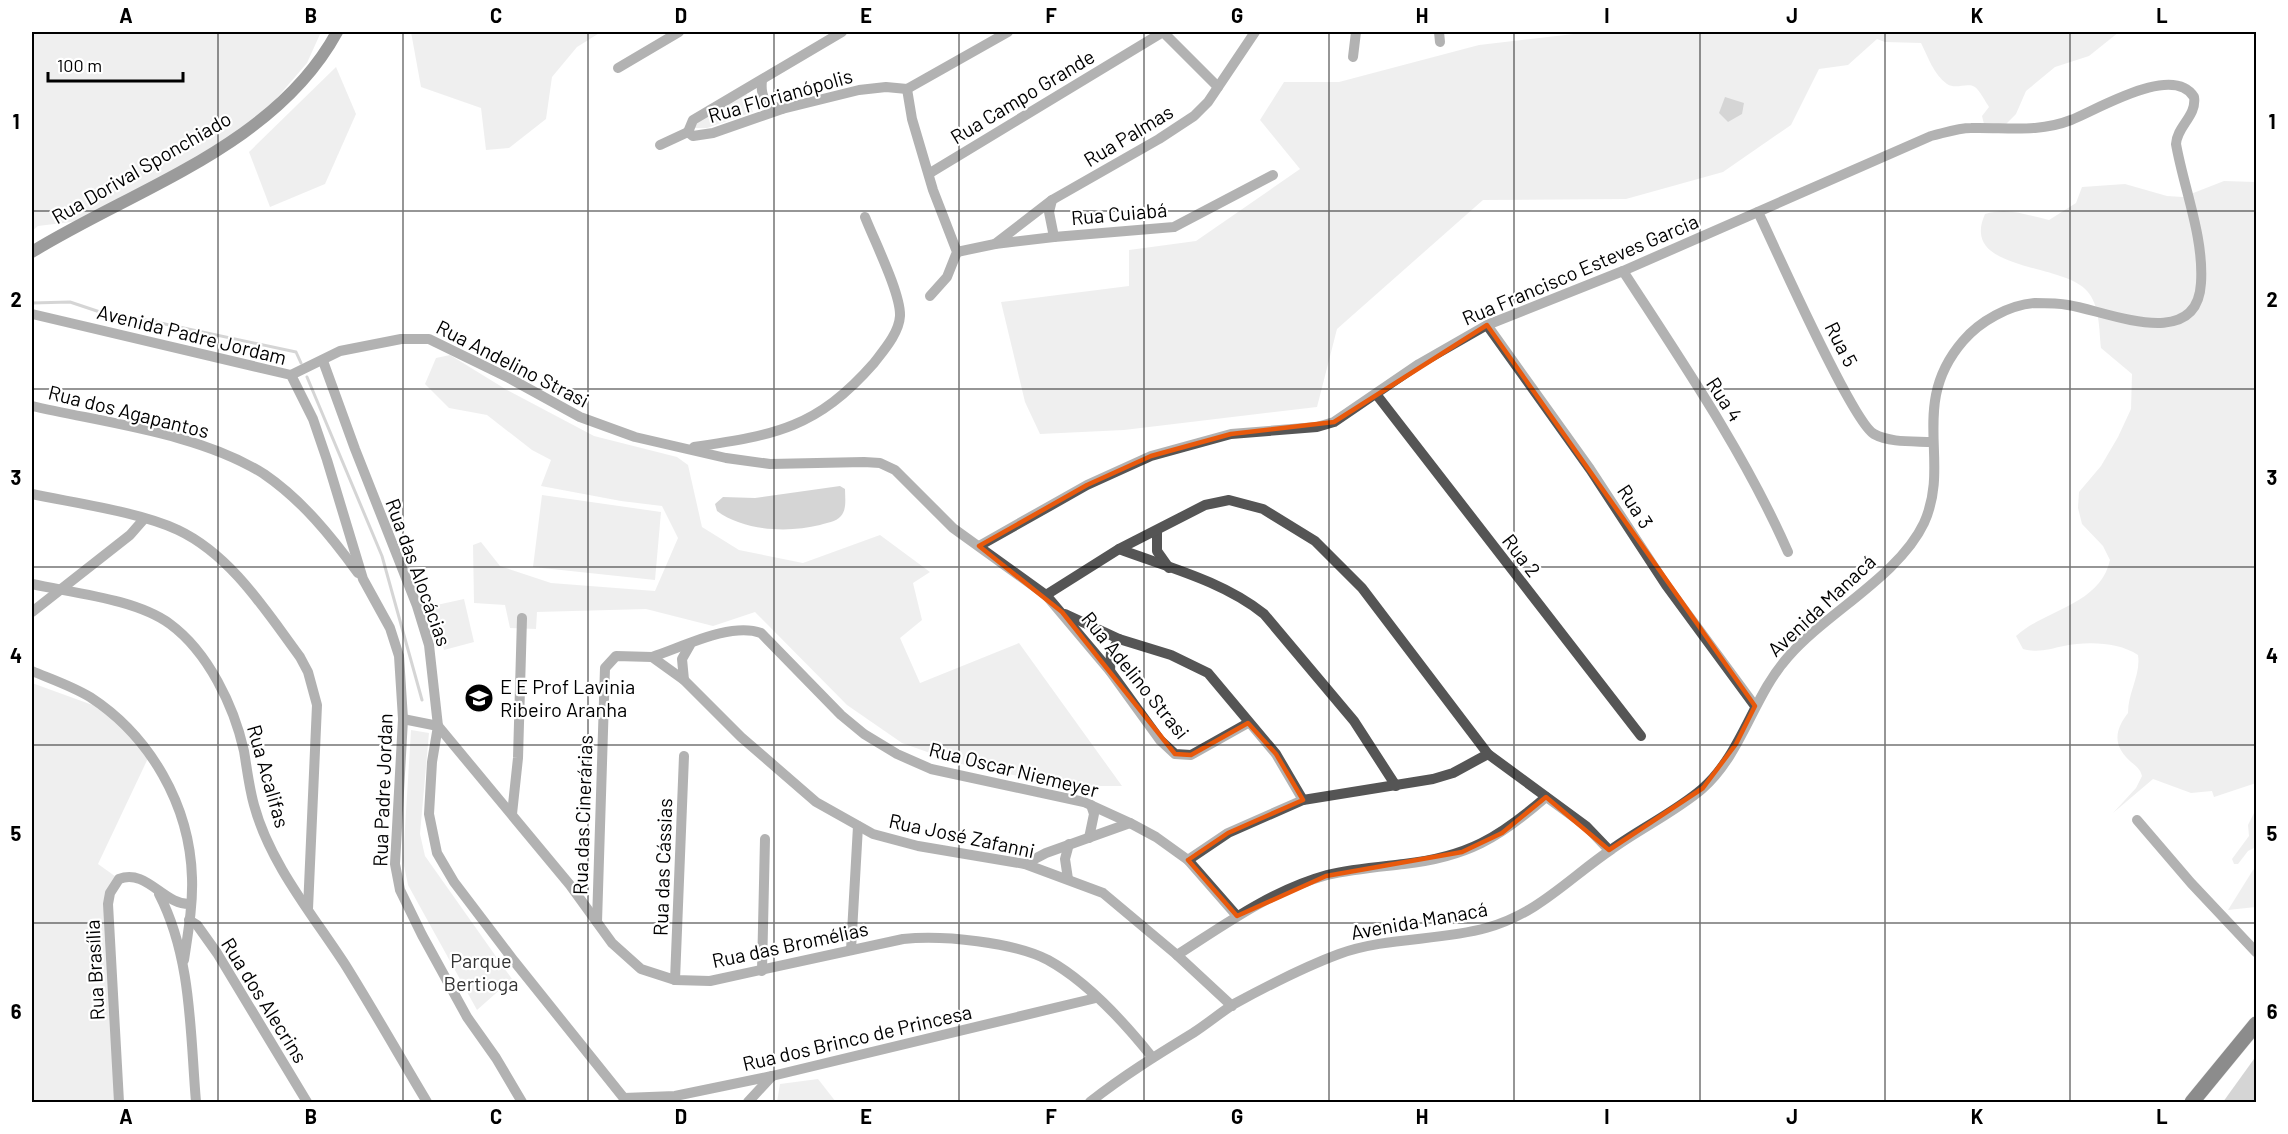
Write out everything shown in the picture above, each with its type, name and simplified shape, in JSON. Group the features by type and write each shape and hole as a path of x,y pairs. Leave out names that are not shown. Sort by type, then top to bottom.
{"main road":[{"path":"2192,1102 2256,1024"}],"street":[{"name":"Rua Dorival Sponchiado","path":"32,252 239,135 285,100 306,80 337,32"},
{"path":"618,68 679,32"},
{"path":"660,145 689,133 693,120 842,32"},
{"path":"930,296 947,277 957,252 940,211 912,119 907,89 1008,32"},
{"path":"1163,32 1218,87"},
{"name":"Rua Campo Grande","path":"930,173 1163,32"},
{"name":"Rua Palmas","path":"995,244 1052,200 1179,127 1200,110 1255,32"},
{"path":"1353,57 1356,32"},
{"path":"762,80 761,91 765,101 768,105 782,109"},
{"name":"Rua Florianópolis","path":"689,133 713,133 782,109 859,90 886,87 907,89"},
{"name":"Rua Francisco Esteves Garcia","path":"979,546 1036,512 1132,463 1231,434 1326,424 1376,394 1419,364 1487,325 1623,271 1931,136 1968,128 2039,129 2075,118 2122,94 2145,88"},
{"name":"Avenida Manacá","path":"1090,1102 1152,1057 1232,1006 1342,952 1444,938 1514,918 1564,888 1609,850 1703,788 1725,760 1755,706 1779,668 1794,650 1874,582 1919,531 1932,500 1933,407 1943,373 1963,340 1989,319 2017,307 2055,304 2132,322 2162,324 2184,315 2197,302 2202,278 2199,251 2176,144 2177,135 2194,108 2194,97 2183,88 2145,88"},
{"name":"Rua Cuiabá","path":"957,252 995,244 1054,237 1174,227 1273,175"},
{"path":"1052,200 1049,212 1054,237"},
{"name":"Rua 5","path":"1758,212 1820,342 1865,427 1880,437 1932,442"},
{"path":"688,448 766,435 816,416 845,392 880,356 892,339 900,312 865,217"},
{"name":"Rua 4","path":"1623,271 1733,444 1773,518 1788,552"},
{"name":"Avenida Padre Jordam","path":"32,314 291,375 313,419 348,529"},
{"name":"Rua 3","path":"1487,325 1590,469 1666,585 1755,706"},
{"name":"Rua Andelino Strasi","path":"291,375 340,351 401,339 429,339 601,427 726,458 789,466 864,462 886,465 895,470 953,528 979,546"},
{"name":"Rua das Alocácias","path":"323,361 354,449 423,623 433,667 438,726 432,762 429,814 437,853 454,882 514,962 626,1100"},
{"name":"Rua 2","path":"1376,394 1641,736"},
{"name":"Rua dos Agapantos","path":"32,406 173,437 223,454 263,474 313,516 363,579"},
{"path":"32,494 144,519 180,531 225,563 281,631 308,672 317,705 308,909"},
{"path":"1046,595 1119,549 1205,505 1229,500 1250,503 1297,528 1330,553 1362,588 1488,754 1586,826 1609,850"},
{"path":"32,612 130,535 144,519"},
{"path":"332,538 348,529"},
{"name":"Rua Padre Jordan","path":"348,529 363,579 376,598 395,643 402,678 403,719 395,864 400,890 467,1017 496,1058 522,1102"},
{"path":"1156,531 1157,551 1169,568"},
{"name":"Rua Adelino Strasi","path":"979,546 1046,595 1110,671 1160,740 1179,756 1191,755 1248,723"},
{"path":"1119,549 1237,596 1253,605 1272,622 1354,721 1396,786"},
{"name":"Rua Acalifas","path":"32,584 154,614 171,624 203,659 215,677 235,721 262,830 427,1102"},
{"path":"1062,612 1119,639 1171,655 1208,673 1276,754 1303,800"},
{"path":"512,814 518,758 522,618"},
{"name":"Rua Oscar Niemeyer","path":"652,657 729,632 749,630 761,633 841,715 864,734 897,754 931,768 1091,805 1130,823 1188,860 1237,916"},
{"path":"1110,671 1111,652 1119,639"},
{"path":"684,680 682,659 690,645"},
{"name":"Rua das Cinerárias","path":"597,922 604,673 607,664 616,656 652,657"},
{"name":"Rua José Zafanni","path":"652,657 684,680 741,737 816,802 858,826 898,842 1025,864 1103,893 1177,955 1232,1006"},
{"path":"32,671 89,697 112,714 150,754 165,777 183,824 190,852 192,904 184,960 196,1102"},
{"path":"403,719 438,726"},
{"name":"Rua das Bromélias","path":"438,726 512,814 612,943 641,969 675,980 710,981 851,950 932,937 993,945 1050,961 1096,998 1152,1057"},
{"path":"1188,860 1228,834 1303,800 1396,786 1453,773 1488,754"},
{"name":"Rua das Cássias","path":"675,980 684,756"},
{"path":"1177,955 1237,916 1326,876 1430,860 1462,852 1502,833 1546,797"},
{"path":"1089,838 1094,814 1091,805"},
{"path":"2137,820 2198,892 2256,952"},
{"path":"1025,864 1069,844 1130,823"},
{"path":"851,950 858,826"},
{"path":"762,971 765,839"},
{"path":"1068,879 1065,859 1069,844"},
{"name":"Rua Brasília","path":"119,1102 108,904 110,893 119,879 137,878 175,903 192,904"},
{"path":"156,889 170,914 184,960"},
{"name":"Rua dos Alecrins","path":"189,920 197,925 217,953 307,1102"},
{"name":"Rua dos Brinco de Princesa","path":"626,1100 675,1096 772,1076 1096,998"},
{"path":"748,1102 772,1076"}],"highlighted area":[{"path":"1487,325 1755,706 1736,744 1703,788 1609,850 1546,797 1502,833 1462,852 1326,876 1237,916 1188,860 1228,833 1303,800 1276,754 1248,723 1191,755 1175,754 1062,612 979,546 1087,485 1151,456 1231,434 1334,422"}],"green space":[{"path":"32,32 321,32 307,63 258,120 87,220 38,226 32,231"},
{"path":"411,32 601,32 577,47 552,77 546,119 509,148 486,150 481,108 421,87"},
{"path":"1591,32 2119,32 2089,56 2055,67 2026,91 2016,114 2003,127 1984,124 1982,116 1989,107 1979,91 1969,85 1950,86 1942,80 1921,43 1885,42 1877,39 1848,65 1819,69 1791,125 1723,172 1626,199 1483,200 1337,329 1317,407 1124,430 1040,434 1025,402 1001,302 1129,286 1129,250 1196,241 1300,169 1260,120 1284,82 1339,82 1479,45"},
{"path":"336,67 356,114 325,184 270,207 249,152"},
{"path":"746,93 753,112 707,128 693,128 693,123"},
{"path":"2224,181 2256,182 2256,783 2214,797 2212,791 2191,793 2153,779 2113,813 2136,788 2142,776 2138,768 2122,751 2118,740 2119,729 2128,713 2138,670 2138,655 2122,647 2093,643 2034,651 2023,649 2016,636 2028,627 2084,597 2104,575 2110,560 2103,546 2082,524 2078,508 2079,492 2101,466 2131,409 2132,374 2101,348 2097,310 2087,291 2074,282 2057,275 1999,256 1986,246 1981,233 1985,214 1993,212 2017,212 2049,220 2076,203 2082,187 2125,184 2167,196 2183,197"},
{"path":"450,355 507,390 594,436 677,457 688,465 702,527 739,550 803,563 880,535 930,572 913,583 922,620 900,638 920,683 1019,643 1122,786 1065,786 961,764 902,743 847,705 755,612 713,626 646,609 537,612 536,629 510,628 505,605 474,603 473,545 481,542 500,566 551,583 655,591 678,538 662,506 541,486 551,460 532,450 487,415 449,408 425,384 436,358"},
{"path":"542,495 661,512 655,580 533,567"},
{"path":"464,599 474,642 444,650 432,606"},
{"path":"32,683 109,711 150,754 98,864 119,879 108,904 119,1102 32,1102"},
{"name":"Parque Bertioga","path":"411,730 429,733 420,834 425,856 512,979 477,1010 408,885 403,861"},
{"path":"2256,809 2256,847 2248,851 2238,864 2234,864 2232,859 2249,836 2248,825"},
{"path":"2256,868 2256,907 2228,910 2253,870"},
{"path":"818,1079 836,1102 777,1102 780,1084"}],"shaded area":[{"path":"1725,97 1744,103 1742,114 1728,122 1719,113"},
{"path":"840,486 845,489 845,507 841,516 831,522 807,528 780,529 740,523 717,511 715,504 723,497 755,498"},
{"path":"2256,1059 2256,1102 2223,1102"}],"waterway":[{"path":"32,303 70,302 106,314 151,321 296,352 301,363"},
{"path":"307,377 382,556 422,700"}],"place":[{"name":"E E Prof Lavinia Ribeiro Aranha","path":"479,698"}]}
